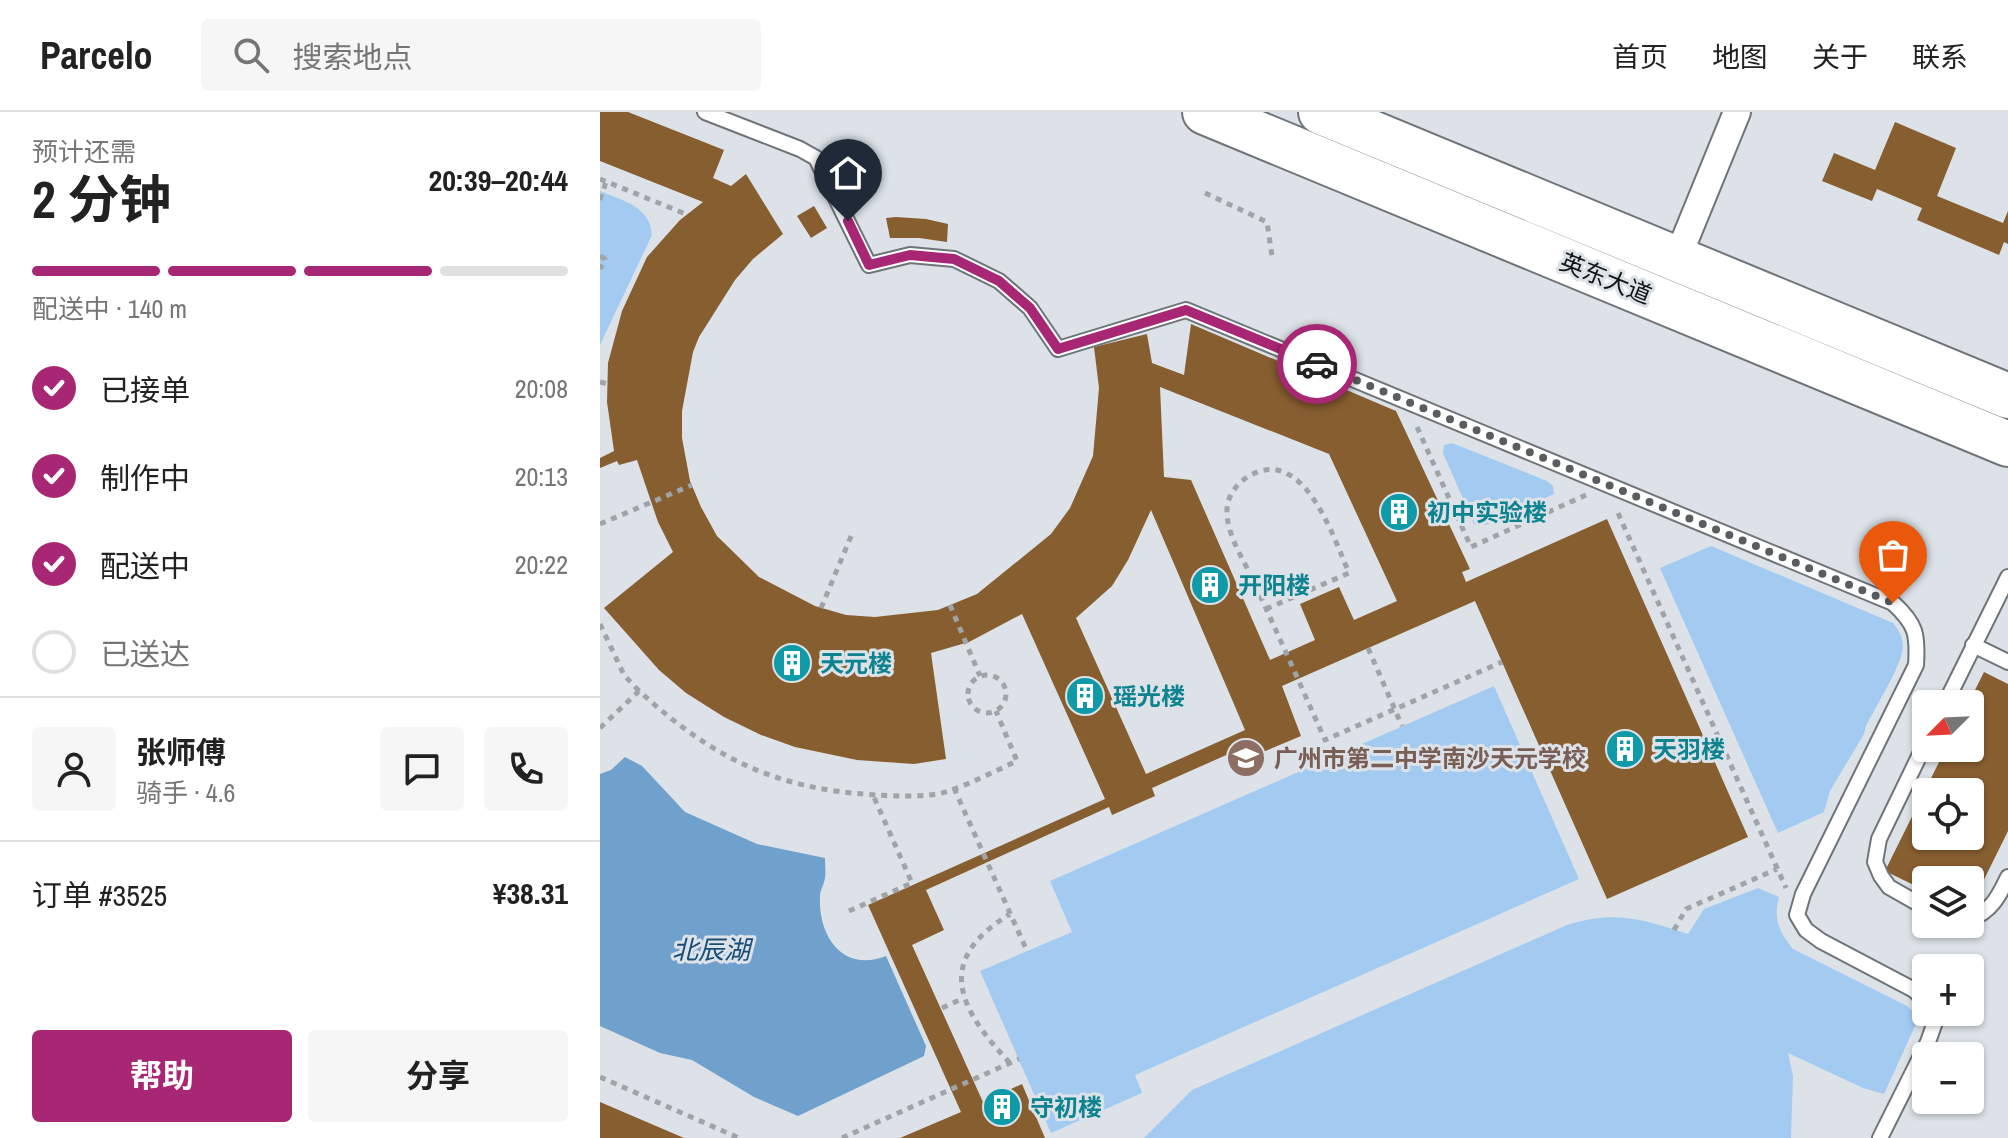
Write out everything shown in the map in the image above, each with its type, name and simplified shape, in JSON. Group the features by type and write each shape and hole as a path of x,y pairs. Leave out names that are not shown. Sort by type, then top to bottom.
{"highway":[{"name":"英东大道","path":"1205,112 2008,444"},
{"name":"英东大道","path":"1321,112 2008,396"}],"street":[{"path":"1677,259 1737,112"}],"lane":[{"path":"705,112 816,158 869,265 910,255 954,259 999,281 1030,308 1058,349 1186,310 1893,603 1911,619 1918,642 1916,665 1803,894 1797,915 1813,936 1912,989"},
{"path":"1952,690 2008,577"},
{"path":"1973,645 2008,662"},
{"path":"1912,900 1889,887 1875,862 1879,839 1916,762"},
{"path":"1984,912 1996,902 2008,877"},
{"path":"1880,1138 1934,1026"}],"path":[{"path":"600,200 603,180 688,215"},
{"path":"1205,193 1267,222 1272,256"},
{"path":"600,256 605,259 600,269"},
{"path":"600,382 608,384"},
{"path":"1405,400 1471,547 1609,485"},
{"path":"1266,609 1349,573 1321,509 1307,487 1286,474 1268,471 1254,473 1241,482 1230,496 1226,511 1230,529 1266,609 1325,740 1502,662"},
{"path":"600,524 692,485"},
{"path":"1618,513 1797,915"},
{"path":"821,608 852,534"},
{"path":"950,605 980,676"},
{"path":"600,624 624,675 699,741 779,779 812,787 873,795 925,795 954,788 1017,761 996,711"},
{"path":"1368,648 1402,726"},
{"path":"980,676 996,677 1004,685 1006,698 996,711 982,712 969,699 969,687 980,676"},
{"path":"600,728 639,691"},
{"path":"954,788 1027,951"},
{"path":"849,911 912,883 873,795"},
{"path":"1674,930 1686,909 1777,869"},
{"path":"1010,914 990,926 968,952 961,969 964,998 981,1031 1010,1063"},
{"path":"942,1008 964,998"},
{"path":"842,1138 1019,1059"},
{"path":"600,1077 739,1138"}],"shaded area":[{"path":"600,191 641,211 652,235 600,345"},
{"path":"1452,443 1547,481 1553,486 1554,494 1486,525 1474,524 1443,453 1444,445"},
{"path":"1711,546 1893,623 1902,640 1901,655 1893,675 1864,734 1830,791 1824,812 1778,833 1660,568"},
{"path":"1494,686 1579,879 1135,1075 1142,1093 1051,1133 980,971 1072,932 1050,881"},
{"path":"1758,888 1779,897 1778,925 1793,949 1912,1011 1912,1026 1915,1026 1884,1094 1863,1088 1788,1053 1793,1076 1791,1138 1144,1138 1192,1090 1567,925 1600,918 1628,918 1688,934 1704,909"}],"water":[{"name":"北辰湖","path":"625,757 642,766 685,812 757,844 825,858 820,911 829,937 836,948 857,960 886,956 926,1046 924,1056 798,1116 754,1097 692,1060 660,1053 600,1026 600,774 611,770"}],"building":[{"path":"600,112 628,112 724,150 713,178 731,186 746,174 783,234 753,259 735,280 699,337 693,352 682,411 682,438 690,481 701,507 717,536 759,577 815,606 846,615 875,617 938,610 977,594 1051,534 1070,508 1093,456 1099,388 1094,347 1147,334 1152,363 1184,375 1191,324 1396,411 1470,569 1462,572 1466,582 1607,519 1748,837 1607,899 1475,601 1282,686 1301,736 1256,755 1251,744 1152,788 1155,796 1112,815 1109,807 926,890 944,930 912,945 983,1102 1022,1084 1045,1138 900,1138 961,1112 868,905 1105,799 1022,614 969,642 931,653 946,759 914,764 857,760 795,747 724,717 686,693 659,670 604,608 673,552 658,522 637,460 619,465 617,461 600,468 600,458 614,451 607,402 608,363 622,311 647,257 680,220 703,202 600,161","holes":["1160,387 1329,454 1397,601 1354,620 1339,587 1300,604 1315,640 1270,660 1191,480 1164,477","1151,510 1245,730 1146,774 1076,618 1112,586"]},
{"path":"1895,122 1956,148 1937,196 2003,223 2008,211 2008,244 2004,242 1999,255 1917,220 1922,208 1877,189 1872,201 1822,181 1834,153 1875,170"},
{"path":"814,206 827,228 811,238 797,216"},
{"path":"886,218 948,224 947,242 890,238"},
{"path":"1984,672 2008,684 2008,831 1984,880 1984,866 1912,866 1912,884 1885,871 1912,817 1912,850 1984,850 1984,778 1931,778 1939,762 1984,762 1984,690 1975,690"},
{"path":"600,1102 684,1138 600,1138"}],"way so far":[{"path":"1317,364 1893,603"}],"place":[{"name":"初中实验楼","path":"1399,512"},
{"name":"开阳楼","path":"1210,585"},
{"name":"天元楼","path":"792,663"},
{"name":"瑶光楼","path":"1085,696"},
{"name":"天羽楼","path":"1625,749"},
{"name":"广州市第二中学南沙天元学校","path":"1246,758"},
{"name":"守初楼","path":"1002,1107"}],"route":[{"path":"848,221 869,265 910,255 954,259 999,281 1030,308 1058,349 1186,310 1317,364"}]}
